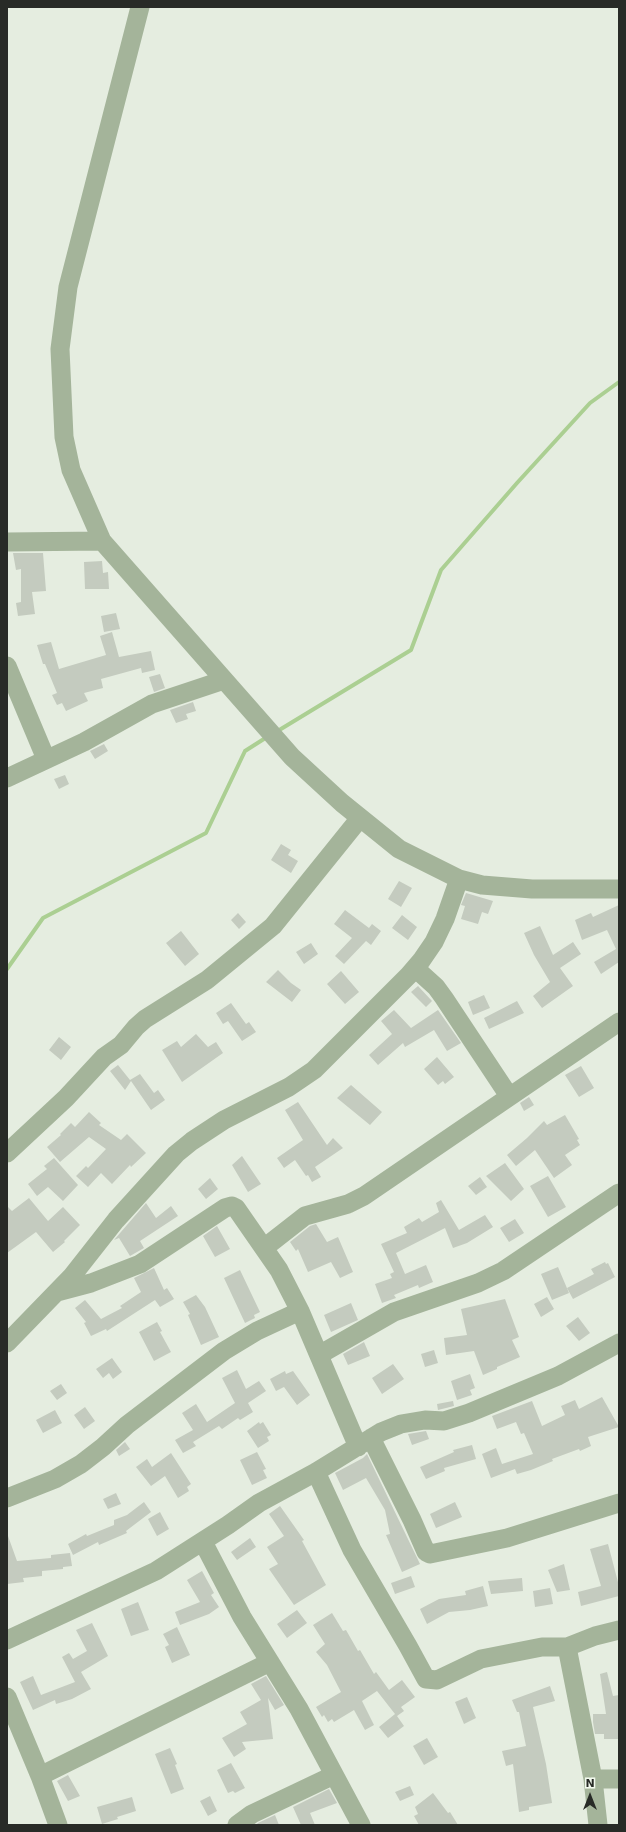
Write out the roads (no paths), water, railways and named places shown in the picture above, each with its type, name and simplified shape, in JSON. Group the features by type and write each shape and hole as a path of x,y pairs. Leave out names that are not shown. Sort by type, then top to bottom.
{"street":[{"path":"140,7 68,287 60,349 64,437 71,470 102,541 292,757 360,818 399,849 459,879 482,885 532,889 619,889"},
{"path":"7,542 102,541"},
{"path":"7,666 46,759"},
{"path":"7,778 84,742 152,704 224,680"},
{"path":"7,1153 66,1098 104,1057 120,1044 145,1019 207,980 274,926 360,818"},
{"path":"7,1343 72,1276 116,1220 176,1154 192,1141 224,1120 289,1087 314,1070 415,968 434,942 445,919 459,879"},
{"path":"415,968 444,998 509,1096"},
{"path":"264,1248 305,1216 348,1204 364,1196 619,1022"},
{"path":"319,1356 394,1312 478,1283 503,1271 619,1193"},
{"path":"56,1292 91,1283 140,1264 229,1207 236,1208 280,1270 300,1311 319,1356 365,1442 412,1520 426,1552 430,1554 507,1538 619,1503"},
{"path":"7,1498 55,1478 81,1464 103,1447 127,1425 224,1351 257,1331 300,1311"},
{"path":"7,1640 156,1571 203,1542 259,1503 316,1472 365,1442 401,1424 425,1420 444,1421 469,1413 558,1376 619,1343"},
{"path":"599,1354 619,1360"},
{"path":"316,1472 352,1550 426,1679 437,1680 481,1660 542,1647 566,1647 595,1636 619,1630"},
{"path":"203,1542 242,1617 299,1709 361,1825"},
{"path":"566,1647 593,1780 598,1825"},
{"path":"40,1776 270,1662"},
{"path":"7,1697 40,1776 58,1825"},
{"path":"237,1825 252,1814 334,1775"},
{"path":"593,1780 619,1779"}],"waterway":[{"path":"276,732 411,650 441,570 517,483 590,403 619,382"},
{"path":"7,969 43,918 206,833 245,751 267,737"}]}
